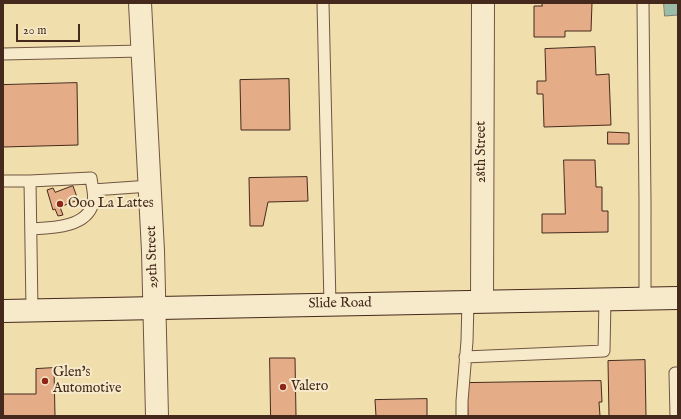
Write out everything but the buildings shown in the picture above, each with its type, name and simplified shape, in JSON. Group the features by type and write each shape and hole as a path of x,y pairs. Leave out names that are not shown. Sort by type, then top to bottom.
{"street":[{"name":"29th Street","path":"140,3 153,250 156,416"},
{"name":"28th Street","path":"475,301 483,3"},
{"name":"Slide Road","path":"3,311 678,298"}],"lane":[{"path":"324,3 330,304"},
{"path":"643,3 645,298"},
{"path":"3,54 142,51"},
{"path":"3,181 91,178 94,202 89,212 79,220 61,227 30,229"},
{"path":"30,181 32,310"},
{"path":"93,190 150,186"},
{"path":"466,357 604,351 605,299"},
{"path":"462,416 466,357 475,301"},
{"path":"676,416 675,373 678,373"}],"shaded area":[{"path":"664,3 678,3 678,15 665,16"}],"place":[{"name":"Ooo La Lattes","path":"60,204"},
{"name":"Glen's Automotive","path":"45,381"},
{"name":"Valero","path":"283,387"}]}
